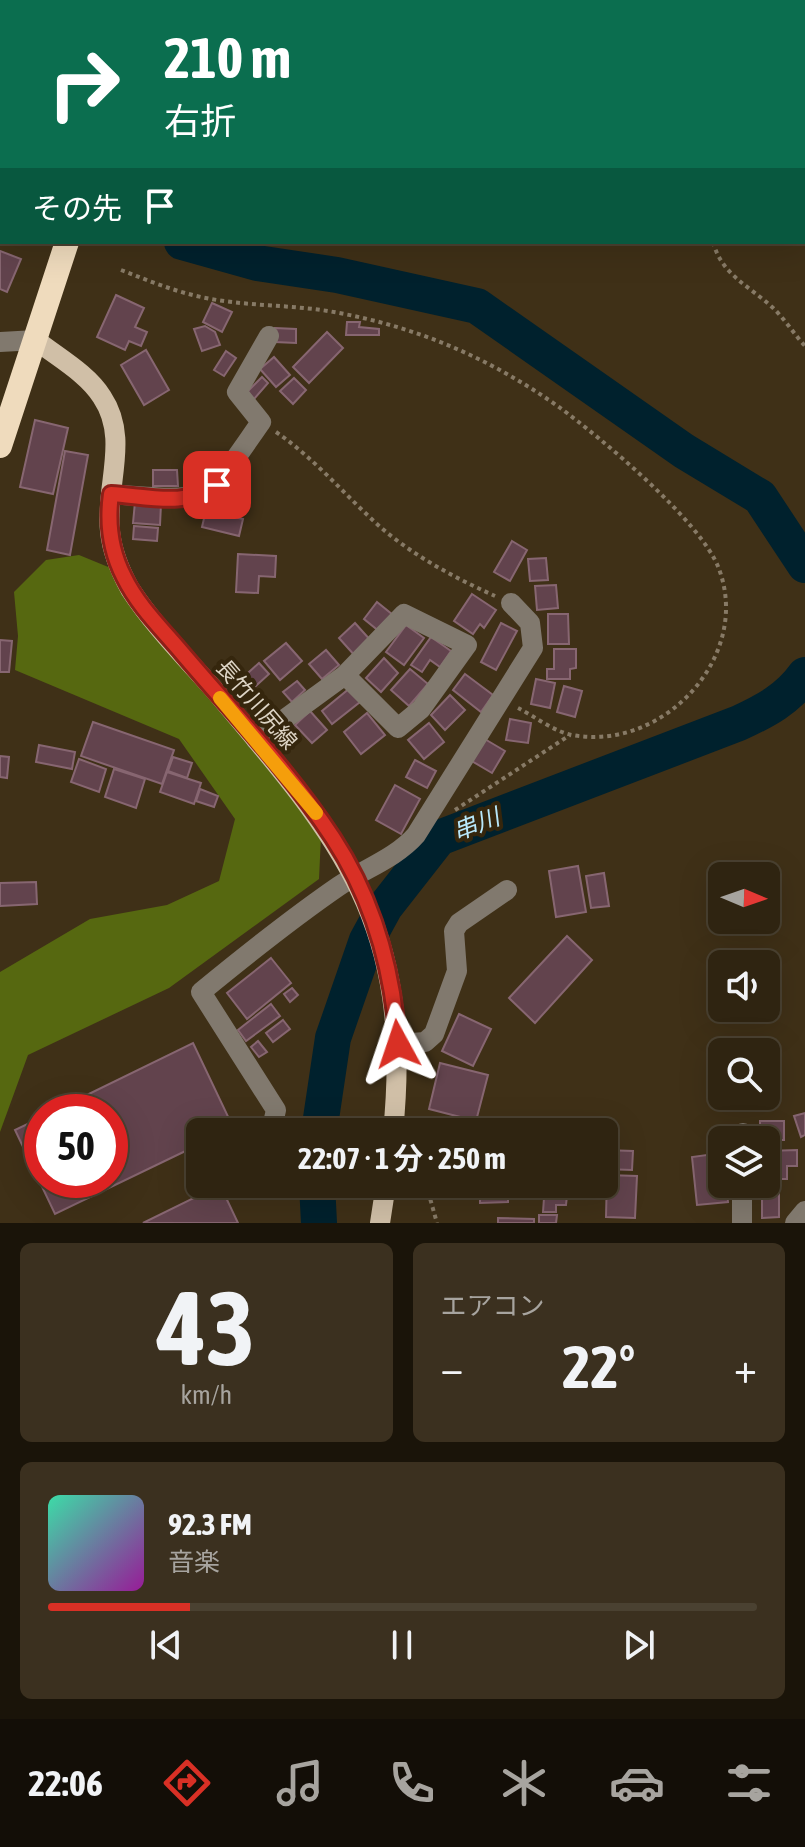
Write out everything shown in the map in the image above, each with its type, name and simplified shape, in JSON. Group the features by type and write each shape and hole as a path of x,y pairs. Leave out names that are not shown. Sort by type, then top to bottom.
{"highway":[{"path":"0,446 66,244"}],"main road":[{"name":"長竹川尻線","path":"36,340 90,382 107,406 117,447 110,536 130,589 316,814 358,881 383,951 396,1023 398,1044 394,1118"},
{"path":"380,1223 384,1198"}],"street":[{"path":"111,494 179,499 206,493 217,485 261,422 237,392 269,336"},
{"path":"0,342 36,340"},
{"path":"274,1118 276,1110 201,992 287,922 358,881 405,848 416,835 533,648 530,623 511,603"},
{"path":"256,740 345,675 404,614 467,645 421,709 398,728 345,675"},
{"path":"398,1044 425,1042 434,1034 457,971 454,931 459,923 507,890"},
{"path":"742,1198 742,1223"},
{"path":"795,1223 805,1211"}],"path":[{"path":"713,244 717,259 738,283 772,307 805,346"},
{"path":"121,270 203,298 335,312 397,325 440,339 498,367 561,409 676,508 704,538 719,569 727,601 725,633 715,661 695,689 662,716 612,734 570,735 501,700"},
{"path":"261,422 292,443 380,527 417,554 459,579 511,603"},
{"path":"444,817 570,735"},
{"path":"430,1198 437,1223"}],"green space":[{"path":"79,555 118,571 321,836 319,879 169,988 28,1055 0,1132 0,972 90,919 167,905 219,881 235,819 179,739 15,670 18,636 14,592 46,560"}],"building":[{"path":"0,251 21,259 7,292 0,289"},
{"path":"116,295 144,308 135,327 147,332 141,346 129,341 125,350 97,337"},
{"path":"212,303 232,312 222,332 203,322"},
{"path":"347,322 360,322 359,327 379,329 379,335 346,335"},
{"path":"205,326 215,332 220,345 202,351 194,329"},
{"path":"275,328 296,329 296,343 275,342"},
{"path":"327,332 343,348 309,383 293,367"},
{"path":"146,350 169,390 144,405 121,365"},
{"path":"226,351 236,358 224,376 214,370"},
{"path":"274,357 290,375 276,387 260,369"},
{"path":"262,377 268,383 254,399 247,392"},
{"path":"294,378 306,390 293,404 280,391"},
{"path":"35,420 68,428 53,494 20,487"},
{"path":"65,451 88,455 70,555 47,550"},
{"path":"153,470 177,470 178,486 153,486"},
{"path":"135,502 161,504 160,525 133,523"},
{"path":"206,510 243,519 239,536 202,527"},
{"path":"134,526 158,528 157,541 133,539"},
{"path":"512,541 527,550 510,581 494,572"},
{"path":"238,554 276,556 275,577 259,576 258,593 236,592"},
{"path":"546,558 548,580 530,581 528,559"},
{"path":"556,585 558,608 537,610 535,586"},
{"path":"472,594 496,610 484,628 480,624 473,634 454,621"},
{"path":"377,602 393,615 380,632 364,619"},
{"path":"548,614 568,614 569,644 548,644"},
{"path":"355,623 372,642 356,657 339,638"},
{"path":"501,623 517,631 496,670 481,662"},
{"path":"406,625 424,638 404,665 386,652"},
{"path":"431,637 451,651 440,667 430,660 422,672 411,665"},
{"path":"0,640 12,641 9,672 0,672"},
{"path":"286,643 302,661 280,680 264,661"},
{"path":"554,649 576,649 576,668 570,669 570,679 547,679 547,669 554,669"},
{"path":"326,650 339,665 322,679 309,664"},
{"path":"384,658 398,673 381,692 366,678"},
{"path":"259,663 269,674 248,693 238,682"},
{"path":"410,669 428,684 409,706 391,690"},
{"path":"465,674 493,695 481,712 453,690"},
{"path":"536,679 555,683 550,708 531,704"},
{"path":"297,681 305,690 292,702 283,692"},
{"path":"564,686 582,691 575,717 557,712"},
{"path":"350,688 360,702 332,724 322,711"},
{"path":"450,695 465,710 445,730 431,715"},
{"path":"310,711 327,730 312,743 295,725"},
{"path":"367,713 385,735 361,754 344,732"},
{"path":"510,719 531,723 528,743 506,740"},
{"path":"93,722 174,750 162,784 81,756"},
{"path":"429,723 444,742 424,759 408,740"},
{"path":"483,738 505,751 492,773 470,760"},
{"path":"39,745 75,752 72,769 36,762"},
{"path":"0,756 9,757 7,778 0,777"},
{"path":"173,757 192,763 187,778 168,771"},
{"path":"79,759 106,769 99,792 71,782"},
{"path":"415,760 436,771 427,788 406,777"},
{"path":"114,769 145,779 136,808 105,797"},
{"path":"167,772 201,783 194,804 160,792"},
{"path":"395,785 420,799 401,834 376,820"},
{"path":"200,789 218,796 214,807 196,801"},
{"path":"578,866 586,912 556,917 549,871"},
{"path":"604,873 609,906 591,908 586,876"},
{"path":"36,882 37,904 0,906 0,883"},
{"path":"567,936 592,960 535,1023 509,998"},
{"path":"271,958 291,983 247,1019 227,993"},
{"path":"292,988 298,995 290,1002 284,994"},
{"path":"271,1004 280,1016 246,1041 238,1030"},
{"path":"459,1014 491,1029 473,1066 442,1051"},
{"path":"283,1020 290,1029 273,1042 266,1033"},
{"path":"258,1041 267,1052 259,1057 251,1047"},
{"path":"193,1043 229,1118 186,1118 186,1151 128,1179 128,1094 89,1094"},
{"path":"440,1063 488,1075 477,1118 429,1109"},
{"path":"805,1113 805,1135 801,1137 794,1116"},
{"path":"760,1121 784,1121 784,1140 780,1140 780,1126 760,1126"},
{"path":"24,1126 24,1149 15,1130"},
{"path":"618,1150 633,1151 632,1170 618,1170"},
{"path":"797,1150 797,1166 787,1166 787,1179 780,1179 780,1151"},
{"path":"708,1155 708,1198 728,1198 728,1202 697,1205 692,1157"},
{"path":"618,1175 637,1176 635,1218 606,1217 606,1198 618,1198"},
{"path":"47,1198 88,1198 55,1214"},
{"path":"194,1198 226,1198 238,1223 143,1223"},
{"path":"480,1198 508,1198 508,1202 480,1203"},
{"path":"544,1198 567,1198 566,1205 556,1205 556,1212 543,1212"},
{"path":"762,1198 779,1198 779,1217 762,1218"},
{"path":"539,1215 557,1215 556,1223 539,1223"},
{"path":"498,1218 534,1219 534,1223 498,1223"}],"waterway":[{"name":"串川","path":"189,244 257,263 337,275 477,306 684,451 760,497 805,565"},
{"name":"串川","path":"321,1118 333,1038 367,940 385,907 439,838 739,723 775,704 805,675"},
{"name":"串川","path":"318,1198 319,1223"}],"slow traffic":[{"path":"220,698 316,813"}],"route":[{"path":"217,485 206,493 179,499 111,494 109,529 115,557 138,601 301,793 340,849 360,886 379,938 390,980 398,1044"}]}
